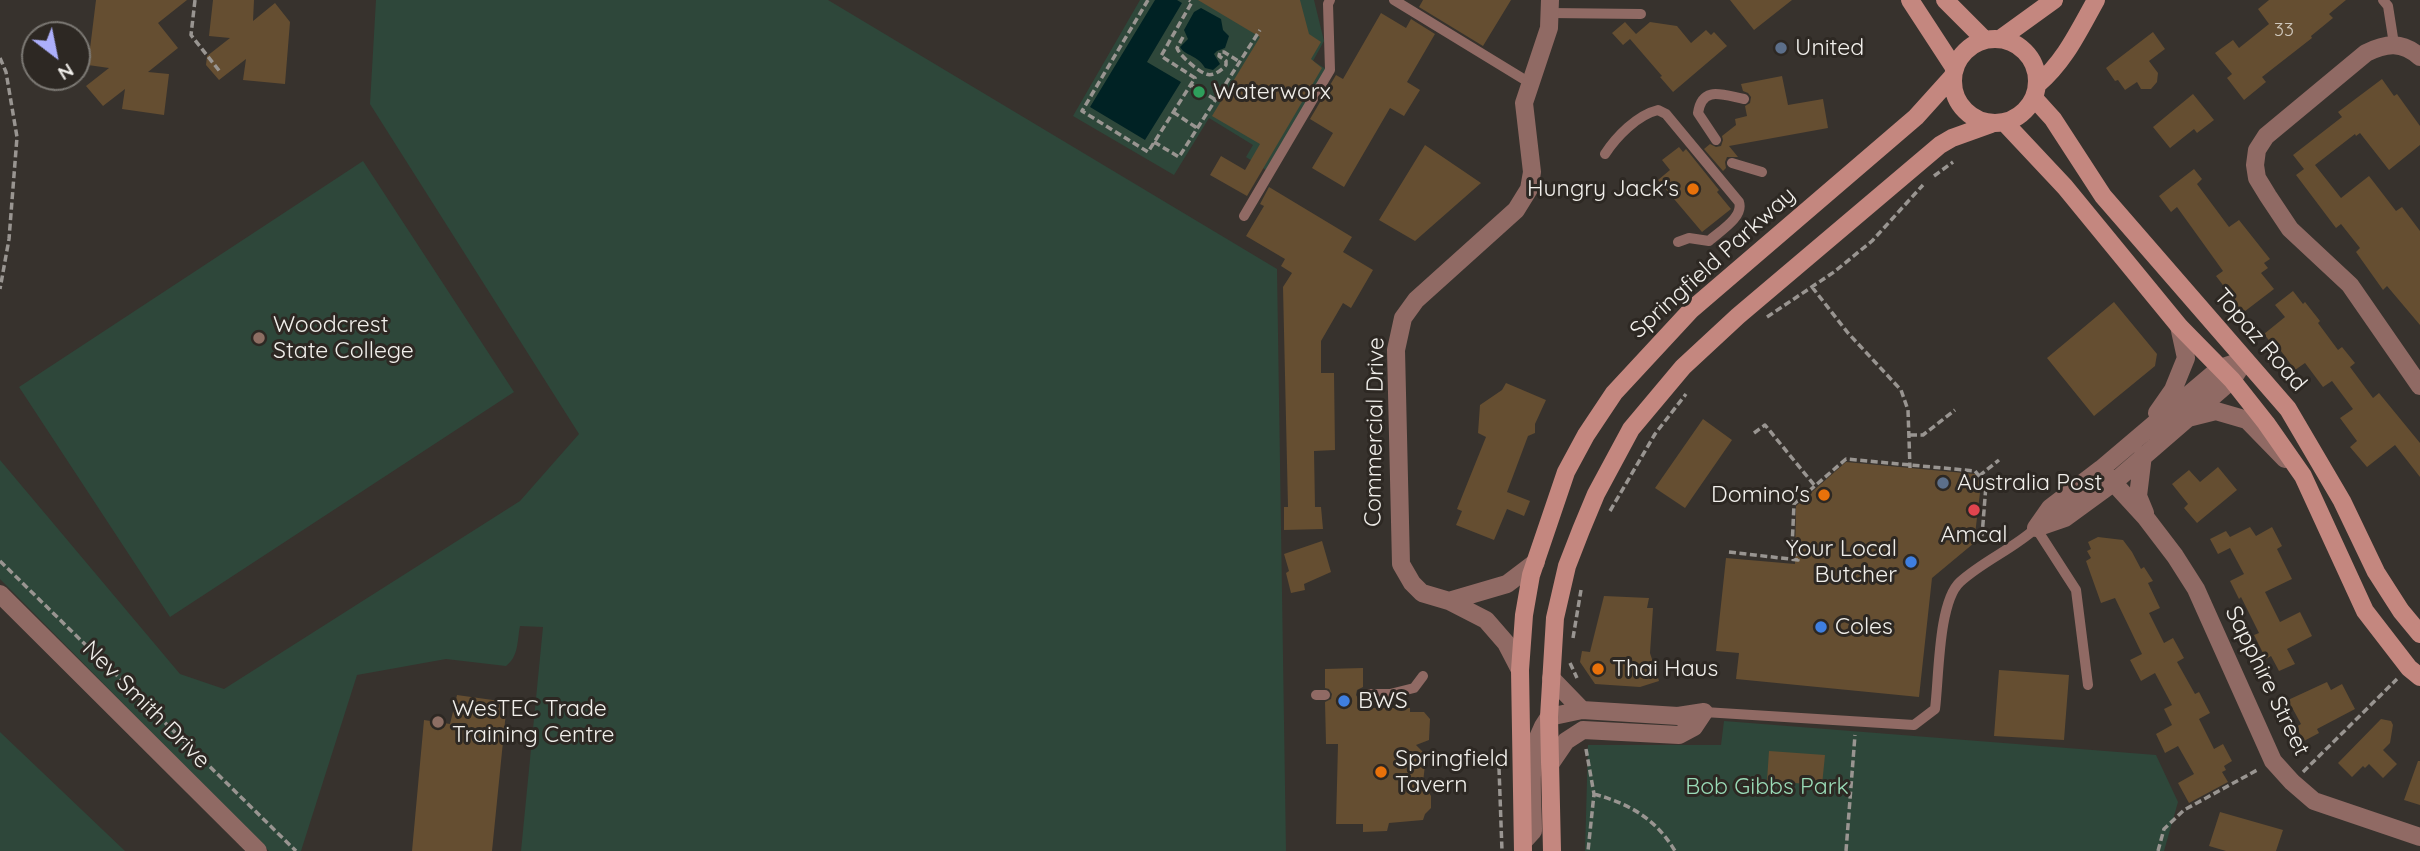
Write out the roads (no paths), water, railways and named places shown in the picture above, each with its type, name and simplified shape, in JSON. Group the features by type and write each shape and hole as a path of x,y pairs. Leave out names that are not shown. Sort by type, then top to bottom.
{"main road":[{"path":"1910,0 1954,73 1955,96 1961,106 1979,121 1998,123"},
{"path":"1945,0 1993,40 2012,43 2023,50 2032,60 2036,72 2036,92"},
{"path":"1954,73 1966,51 1993,40 2054,0"},
{"path":"1552,851 1549,717 1555,618 1567,566 1596,494 1631,429 1682,367 1940,145 1952,138 2017,118 2027,109 2036,92 2070,49 2096,0"},
{"name":"Springfield Parkway","path":"1523,846 1520,670 1524,615 1535,562 1566,472 1586,435 1614,393 1691,310 1906,126 1954,73"},
{"name":"Topaz Road","path":"2036,92 2103,196 2295,420 2342,500 2376,572 2401,611 2420,634"},
{"name":"Topaz Road","path":"1998,123 2065,187 2179,326 2226,374 2266,423 2303,476 2365,611 2415,673"}],"street":[{"name":"Commercial Drive","path":"1520,670 1506,643 1486,620 1450,601 1422,593 1412,583 1401,564 1395,377 1398,337 1403,318 1416,300 1516,210 1529,188 1532,172 1524,103 1543,51 1550,7"},
{"path":"2420,57 2411,49 2395,44 2380,46 2366,53 2266,136 2257,150 2255,165 2257,178 2290,229 2350,285 2420,386"},
{"path":"2142,433 2174,390 2186,358 2179,326"},
{"path":"2035,528 2050,508 2142,433 2245,360"},
{"path":"2035,528 2065,518 2113,483 2186,418 2226,374"},
{"name":"Topaz Road","path":"2186,418 2216,411 2247,420 2303,476"},
{"name":"Sapphire Street","path":"2143,455 2138,496 2146,518"},
{"name":"Sapphire Street","path":"2101,469 2146,518 2196,589 2273,761 2314,801 2420,837"},
{"path":"1450,601 1507,584 1535,562"},
{"name":"Nev Smith Drive","path":"0,594 258,851"},
{"path":"1551,678 1582,710"},
{"path":"1523,846 1533,831 1532,758 1539,730 1549,717 1582,710 1678,716 1704,712"},
{"path":"1551,763 1566,741 1583,730 1679,734 1694,727 1704,712"}],"lane":[{"path":"1244,216 1330,70 1330,0"},
{"path":"1394,0 1530,83"},
{"path":"2383,0 2388,6 2395,44"},
{"path":"1550,7 1641,14"},
{"path":"1716,140 1698,113 1699,104 1714,93 1744,99"},
{"path":"1605,154 1614,140 1649,112 1658,110 1666,114 1739,202 1739,214 1709,241 1689,238 1678,242"},
{"path":"1732,163 1762,172"},
{"path":"1704,712 1856,719 1893,725 1914,725 1935,709 1945,607 1958,584 2021,541 2035,528 2076,590 2088,685"},
{"path":"1363,694 1391,694 1414,688 1423,676"}],"water":[{"path":"1155,0 1177,0 1182,3 1147,62 1181,82 1145,140 1090,107"},
{"path":"1201,8 1221,19 1223,30 1229,36 1225,48 1214,54 1220,64 1213,70 1205,68 1199,60 1180,47 1188,39 1184,30 1194,12"}],"place":[{"name":"United","path":"1781,48"},
{"name":"Waterworx","path":"1199,92"},
{"name":"Hungry Jack's","path":"1693,189"},
{"name":"Woodcrest State College","path":"259,338"},
{"name":"Australia Post","path":"1943,483"},
{"name":"Domino's","path":"1824,495"},
{"name":"Amcal","path":"1974,510"},
{"name":"Your Local Butcher","path":"1911,562"},
{"name":"Coles","path":"1821,627"},
{"name":"Thai Haus","path":"1598,669"},
{"name":"BWS","path":"1344,701"},
{"name":"WesTEC Trade Training Centre","path":"438,722"},
{"name":"Springfield Tavern","path":"1381,772"}],"park label":[{"name":"Bob Gibbs Park","path":"1767,787"}]}
